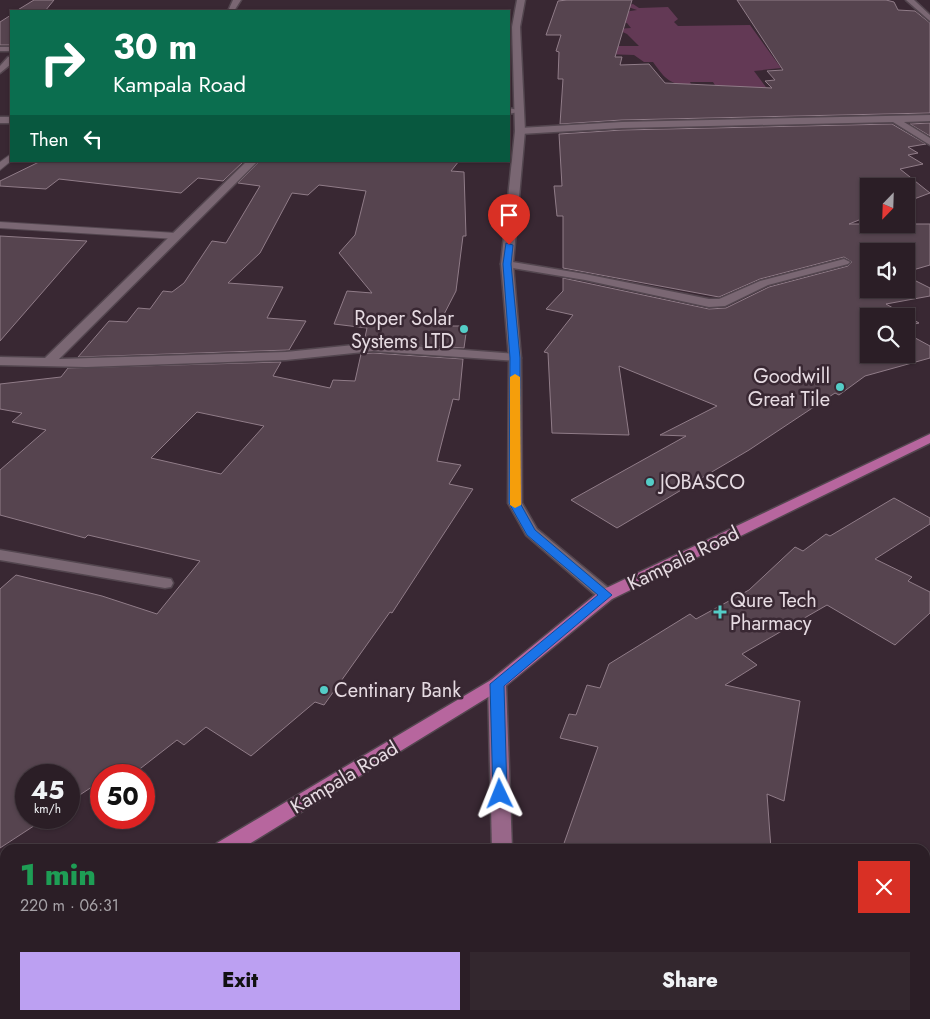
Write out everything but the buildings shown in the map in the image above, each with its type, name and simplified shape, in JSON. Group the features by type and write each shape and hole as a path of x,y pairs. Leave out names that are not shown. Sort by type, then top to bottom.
{"main road":[{"name":"Kampala Road","path":"232,844 497,684 606,595 930,438"},
{"path":"497,684 502,844"}],"street":[{"path":"521,0 512,27 513,111 520,131 507,264 515,358 515,503 531,532 606,595"},
{"path":"910,0 930,19"},
{"path":"918,7 930,8"},
{"path":"0,71 10,60"},
{"path":"520,131 595,124 779,124 930,118"},
{"path":"895,120 930,142"},
{"path":"47,363 252,162"},
{"path":"507,264 721,303 764,283 844,262"},
{"path":"0,361 47,363 286,356 373,347 515,358"},
{"path":"0,556 165,583"}],"lane":[{"path":"0,167 9,153"},
{"path":"0,225 176,236"}],"shaded area":[{"path":"633,4 639,8 668,7 678,19 674,22 678,26 750,25 781,68 754,71 782,109 728,106 713,82 690,82 692,86 678,84 665,77 653,62 644,62 634,55 604,54 603,46 639,46 627,34 616,29 631,28 627,23 618,22 624,12 637,10 625,6"}],"slow traffic":[{"path":"515,377 515,505"}],"place":[{"name":"Roper Solar Systems LTD","path":"464,329"},
{"name":"Goodwill Great Tile","path":"840,387"},
{"name":"JOBASCO","path":"650,482"},
{"name":"Qure Tech Pharmacy","path":"720,612"},
{"name":"Centinary Bank","path":"324,690"}],"route":[{"path":"500,794 497,684 606,595 531,532 520,517 515,503 515,358 507,264 509,245"}]}
